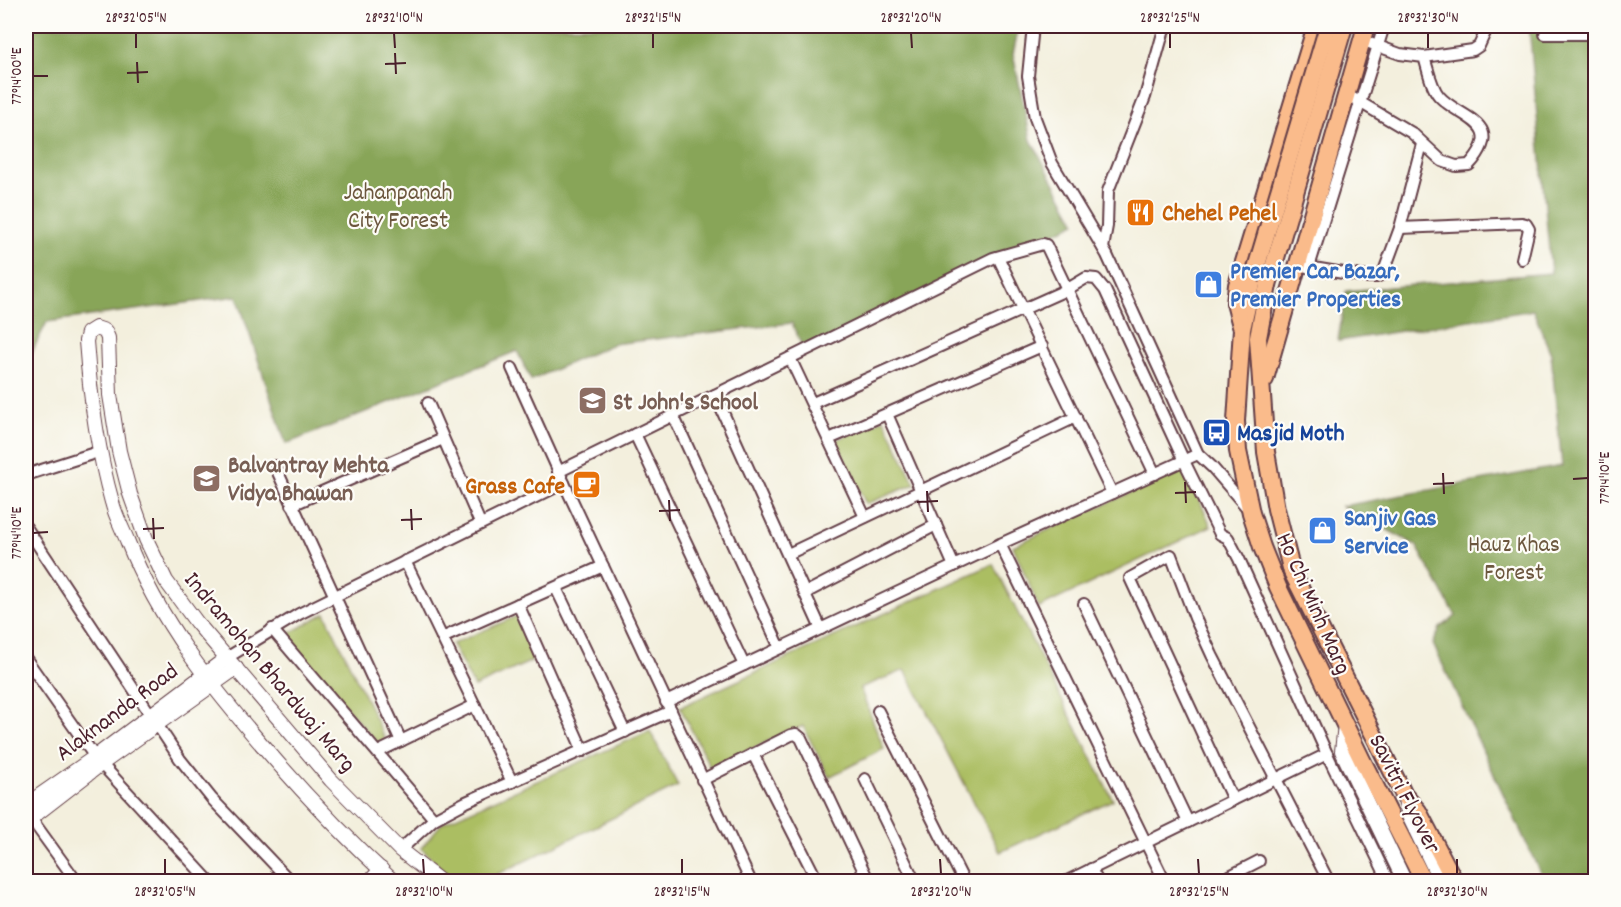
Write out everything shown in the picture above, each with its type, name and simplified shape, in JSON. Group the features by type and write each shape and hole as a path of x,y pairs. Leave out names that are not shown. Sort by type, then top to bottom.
{"main road":[{"path":"1242,329 1235,303 1237,285 1316,26"},
{"path":"1261,280 1328,26"},
{"path":"1242,329 1261,280 1344,26"},
{"path":"1261,391 1303,266 1353,98 1363,32"},
{"name":"Ho Chi Minh Marg","path":"1261,280 1258,338 1266,452 1276,509 1292,572 1404,795 1418,811 1455,882"},
{"name":"Ho Chi Minh Marg","path":"1242,329 1236,421 1238,450 1251,513 1278,587 1345,725"},
{"name":"Savitri Flyover","path":"1345,725 1424,882"}],"street":[{"path":"1033,26 1028,76 1035,117 1052,163 1103,248 1198,454 1251,513"},
{"path":"1103,248 1107,226 1108,190 1145,97 1165,26"},
{"path":"1384,26 1379,46 1353,98 1404,128 1442,161 1456,166 1469,165 1477,155 1483,138 1481,127 1474,119 1447,104 1437,94 1424,57"},
{"path":"1363,32 1379,46 1410,56 1424,57 1473,50 1479,46 1488,26"},
{"path":"1545,34 1596,34"},
{"path":"1303,266 1376,278 1383,274 1388,266 1400,228 1422,144"},
{"path":"1400,228 1522,223 1529,229 1522,259"},
{"path":"558,472 998,257 1045,244 1155,474"},
{"path":"998,257 1112,493"},
{"path":"813,403 1025,309 1086,278 1096,279 1106,290 1220,534 1228,538 1239,559 1326,754 1389,882"},
{"name":"Indramohan Bhardwaj Marg","path":"394,882 307,796 212,686 152,597 112,504 91,401 86,341 88,333 96,328 105,331 108,338 110,395 119,451 130,494 166,581 197,623 331,780 400,850 441,882"},
{"path":"829,439 1042,346"},
{"path":"790,358 865,517"},
{"path":"512,368 558,472 751,882"},
{"path":"715,395 821,629"},
{"path":"428,403 480,523"},
{"path":"887,414 954,566"},
{"path":"673,415 780,648"},
{"path":"788,554 1076,417"},
{"path":"635,434 744,665"},
{"path":"292,505 443,439"},
{"path":"26,475 101,451"},
{"path":"400,850 434,819 466,802 624,732 744,665 1000,544 1198,454"},
{"path":"275,466 401,741"},
{"path":"154,719 212,686 232,662 272,629 564,483"},
{"path":"805,593 936,525"},
{"path":"26,527 180,759 212,799 291,882"},
{"path":"1000,544 1165,882"},
{"path":"1233,800 1130,578 1171,555 1212,655 1329,882"},
{"path":"405,561 512,782"},
{"path":"442,638 603,566"},
{"path":"556,588 624,732"},
{"path":"518,604 583,751"},
{"path":"1084,604 1188,822"},
{"path":"272,629 434,819"},
{"path":"26,659 98,760 210,882"},
{"name":"Alaknanda Road","path":"27,814 154,719 203,675 232,662"},
{"path":"378,752 475,705"},
{"path":"878,711 964,882"},
{"name":"Ho Chi Minh Marg","path":"1345,725 1342,751 1404,882"},
{"path":"702,780 796,734 801,738 869,882"},
{"path":"753,754 818,882"},
{"path":"1065,882 1326,754"},
{"path":"865,779 915,882"},
{"name":"Ho Chi Minh Marg","path":"1404,795 1409,816 1441,882"},
{"path":"27,814 77,882"},
{"path":"1218,882 1259,861"},
{"path":"370,882 381,869"},
{"path":"1091,869 1098,882"}],"green space":[{"name":"Jahanpanah City Forest","path":"26,26 1019,26 1013,54 1031,140 1076,223 804,351 792,323 613,344 531,380 517,351 286,444 237,296 47,322 26,364"},
{"name":"Hauz Khas Forest","path":"1529,26 1595,26 1595,881 1544,881 1433,644 1440,628 1456,616 1416,545 1342,506 1562,466 1551,354 1533,310 1338,341 1346,291 1551,273"},
{"path":"884,419 915,484 866,504 836,440"},
{"path":"1185,468 1211,526 1039,608 1013,546"},
{"path":"993,564 1113,800 1000,852 905,670 860,688 884,749 829,777 803,726 710,767 680,707"},
{"path":"325,613 385,739 377,743 285,636"},
{"path":"517,616 534,660 474,687 452,644"},
{"path":"650,731 678,786 484,881 454,881 421,848 442,823"}],"place":[{"name":"Chehel Pehel","path":"1141,212"},
{"name":"Premier Car Bazar, Premier Properties","path":"1209,284"},
{"name":"St John's School","path":"592,401"},
{"name":"Masjid Moth","path":"1216,432"},
{"name":"Balvantray Mehta Vidya Bhawan","path":"207,478"},
{"name":"Grass Cafe","path":"586,485"},
{"name":"Sanjiv Gas Service","path":"1323,531"}]}
